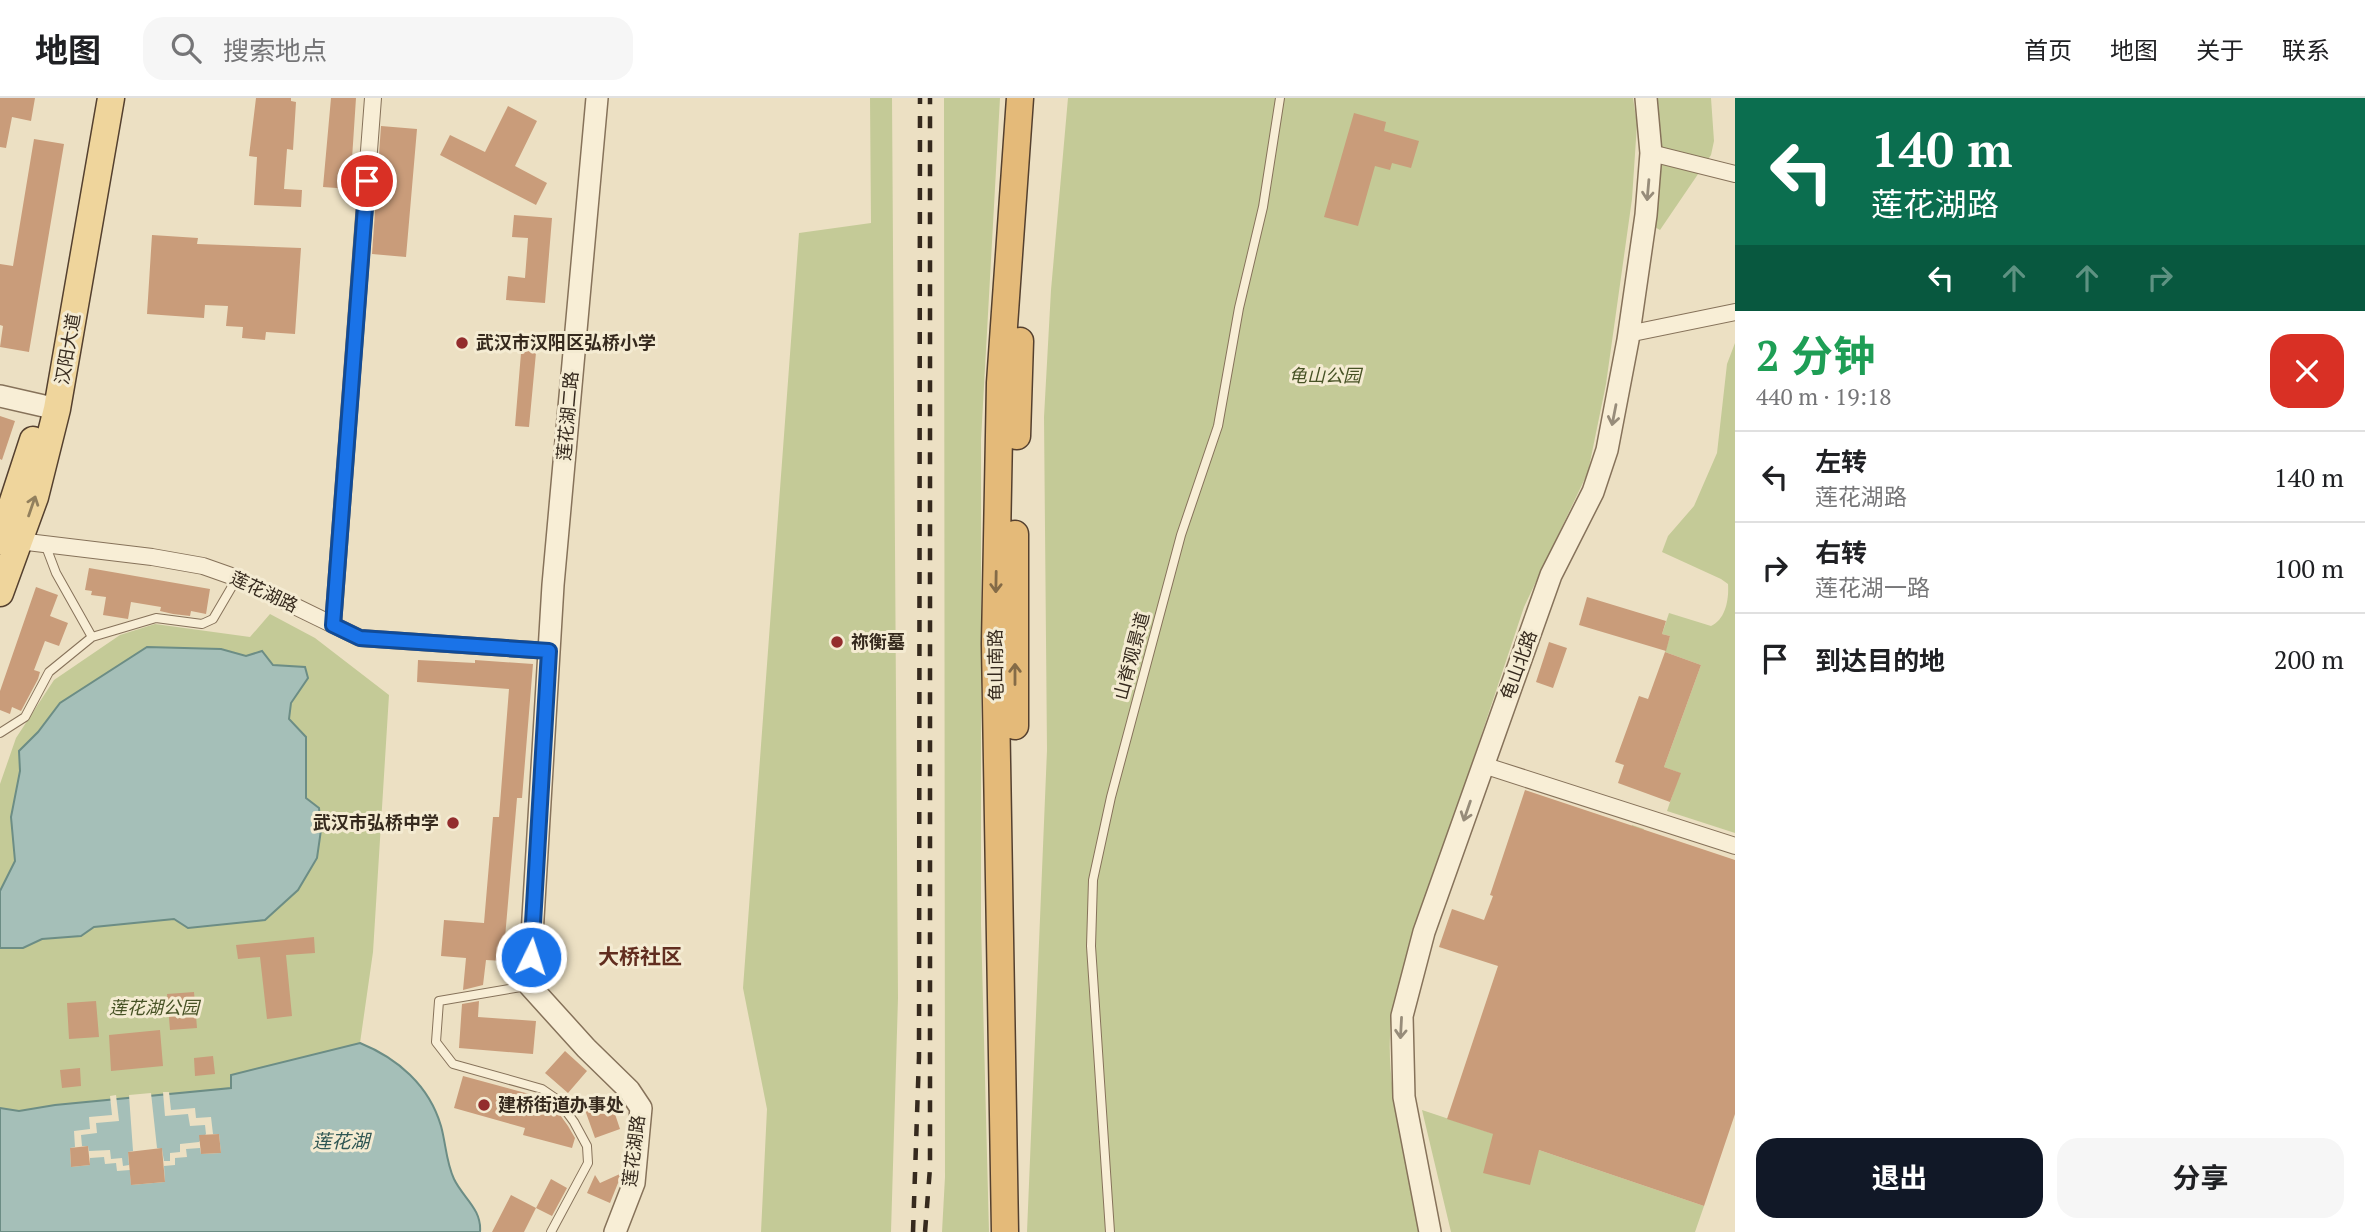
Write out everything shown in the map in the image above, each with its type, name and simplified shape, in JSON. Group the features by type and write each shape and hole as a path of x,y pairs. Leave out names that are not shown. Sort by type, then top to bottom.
{"highway":[{"name":"龟山南路","path":"1004,1232 996,630 1000,383 1020,98"},
{"name":"龟山南路","path":"1014,1232 1015,488 1019,357 1038,98"}],"main road":[{"name":"汉阳大道","path":"0,593 21,542 35,497 96,98"},
{"name":"汉阳大道","path":"49,407 111,98"}],"street":[{"path":"333,625 373,98"},
{"name":"莲花湖二路","path":"549,651 597,98"},
{"name":"龟山北路","path":"1430,1232 1404,1097 1402,1016 1424,932 1551,575 1593,492 1603,466 1628,334 1644,228 1651,153 1646,98"},
{"path":"1651,153 1735,174"},
{"path":"1628,334 1735,312"},
{"path":"0,396 49,407"},
{"name":"莲花湖路","path":"21,542 203,566 237,578 360,638 549,651"},
{"path":"530,985 549,651"},
{"path":"1483,765 1735,846"},
{"name":"莲花湖路","path":"530,985 586,1048 629,1090 641,1108 634,1182 615,1232"}],"lane":[{"name":"山脊观景道","path":"1110,1232 1091,946 1093,880 1111,797 1181,535 1218,426 1239,308 1263,207 1280,98"},
{"path":"21,542 56,573 92,637"},
{"path":"0,733 25,718 49,672 92,637 156,618 202,624 213,620 237,578"},
{"path":"530,985 439,1001 436,1042 453,1064 542,1089 558,1100 574,1122 587,1146 588,1163 551,1232"}],"green space":[{"path":"870,98 892,98 898,998 891,1232 761,1232 767,1109 743,988 799,233 871,223"},
{"path":"944,98 1000,98 981,440 981,924 989,1232 942,1232 945,1177"},
{"name":"龟山公园","path":"1068,98 1633,98 1637,124 1632,199 1606,384 1588,472 1524,607 1402,973 1392,1012 1392,1084 1421,1232 1027,1232 1047,750 1044,417 1051,290"},
{"path":"1658,98 1711,98 1714,141 1711,155 1660,230 1653,226 1659,142"},
{"path":"1735,343 1735,833 1667,811 1680,773 1664,767 1701,665 1665,652 1670,636 1662,634 1669,613 1711,626 1716,623 1726,608 1728,584 1662,552 1668,536 1694,506 1717,453 1727,364"},
{"name":"莲花湖公园","path":"270,614 315,638 389,695 373,952 360,1043 232,1075 232,1088 18,1111 0,1108 0,948 23,948 42,939 81,936 94,927 174,919 306,798 306,738 289,719 291,703 308,678 305,667 273,665 262,651 246,656 221,649 60,703 38,732 19,751 20,771 11,817 15,861 0,891 0,784 16,738 54,680 120,635 155,624 250,637"},
{"path":"1632,825 1644,829 1536,1149 1704,1206 1695,1232 1451,1232 1422,1110 1524,1144"}],"water":[{"path":"147,647 221,649 246,656 262,651 273,665 305,667 308,678 291,703 289,719 306,737 306,798 319,808 321,830 317,858 298,890 265,920 188,928 174,919 94,927 81,936 42,939 23,948 0,948 0,891 15,861 11,817 20,771 19,751 38,732 60,703"},
{"name":"莲花湖","path":"360,1043 399,1065 428,1098 441,1126 451,1173 475,1210 480,1232 0,1232 0,1108 19,1111 231,1088 231,1075"}],"pier":[{"path":"163,1092 169,1092 171,1110 195,1108 196,1118 211,1117 213,1134 219,1134 221,1153 201,1154 200,1148 186,1149 187,1157 175,1158 175,1165 164,1166 165,1182 131,1185 130,1170 117,1171 116,1163 105,1164 104,1157 90,1158 90,1165 71,1167 70,1148 75,1147 74,1131 90,1129 89,1117 112,1115 110,1096 116,1095 119,1121 96,1123 97,1133 81,1135 82,1146 88,1146 89,1151 110,1150 111,1159 122,1158 123,1166 129,1165 128,1152 133,1151 129,1095 151,1093 157,1148 162,1149 164,1161 170,1161 170,1153 180,1152 180,1144 199,1142 206,1134 205,1125 190,1126 188,1114 165,1116"}],"building":[{"path":"0,98 35,98 31,121 12,117 6,148 0,147"},
{"path":"256,98 291,98 291,101 296,102 293,150 287,149 284,189 302,190 301,207 254,205 257,157 249,156"},
{"path":"331,98 356,98 350,189 323,187"},
{"path":"508,106 537,121 515,166 547,183 536,205 440,155 450,135 485,152"},
{"path":"1354,113 1386,122 1384,131 1419,141 1411,168 1392,163 1390,170 1375,166 1358,226 1324,217"},
{"path":"381,126 417,129 406,257 372,254"},
{"path":"34,139 64,144 29,352 0,347 3,326 0,325 0,264 13,266"},
{"path":"514,215 552,218 545,303 506,300 508,276 525,278 528,238 512,237"},
{"path":"152,235 198,238 197,244 301,248 295,334 266,332 265,340 242,338 243,327 226,326 228,306 205,305 204,318 147,314"},
{"path":"522,341 537,342 529,427 515,426"},
{"path":"0,416 15,421 2,460 0,459"},
{"path":"89,568 210,589 206,614 191,611 190,616 173,614 160,611 161,607 131,602 128,619 103,615 106,597 91,595 92,591 85,590"},
{"path":"36,587 58,595 50,616 68,623 59,646 45,641 34,670 40,672 38,679 21,711 12,707 10,714 0,710 0,691"},
{"path":"1587,597 1666,621 1662,634 1670,636 1666,651 1579,625"},
{"path":"1549,642 1567,648 1553,688 1536,682"},
{"path":"1665,652 1701,665 1664,767 1681,773 1670,802 1618,783 1624,765 1615,762 1639,696 1648,699"},
{"path":"418,660 533,664 522,798 517,798 503,961 486,960 483,985 463,990 466,958 441,956 444,920 484,923 493,817 499,817 509,689 417,682"},
{"path":"1525,790 1735,860 1735,1114 1704,1206 1539,1150 1530,1185 1483,1173 1493,1134 1447,1119 1498,966 1439,947 1452,909 1484,920"},
{"path":"314,937 315,953 286,955 292,1016 267,1019 260,957 238,959 236,945"},
{"path":"194,992 197,1028 170,1030 167,994"},
{"path":"96,1001 99,1037 69,1039 67,1003"},
{"path":"479,1001 478,1017 536,1021 533,1054 459,1048 462,1004"},
{"path":"160,1030 163,1066 111,1071 109,1035"},
{"path":"565,1051 587,1071 568,1093 545,1073"},
{"path":"213,1056 215,1074 195,1076 194,1058"},
{"path":"80,1068 81,1086 62,1088 60,1070"},
{"path":"463,1076 544,1098 553,1105 575,1138 572,1148 523,1135 525,1128 454,1108"},
{"path":"612,1105 620,1129 595,1138 585,1110 593,1112"},
{"path":"219,1134 221,1153 201,1154 199,1135"},
{"path":"88,1146 90,1165 71,1167 70,1148"},
{"path":"162,1148 165,1182 131,1185 128,1152"},
{"path":"622,1173 610,1203 587,1193 595,1175 600,1183"},
{"path":"551,1179 567,1188 552,1216 536,1208"},
{"path":"511,1195 536,1208 524,1232 492,1232"}],"railway":[{"path":"913,1232 919,1057 920,98"},
{"path":"925,1232 930,1168 930,98"}],"place":[{"name":"武汉市汉阳区弘桥小学","path":"462,343"},
{"name":"祢衡墓","path":"837,642"},
{"name":"武汉市弘桥中学","path":"453,823"},
{"name":"建桥街道办事处","path":"484,1105"}],"district":[{"name":"大桥社区","path":"640,957"}],"route":[{"path":"367,181 333,625 360,638 549,651 531,957"}]}
